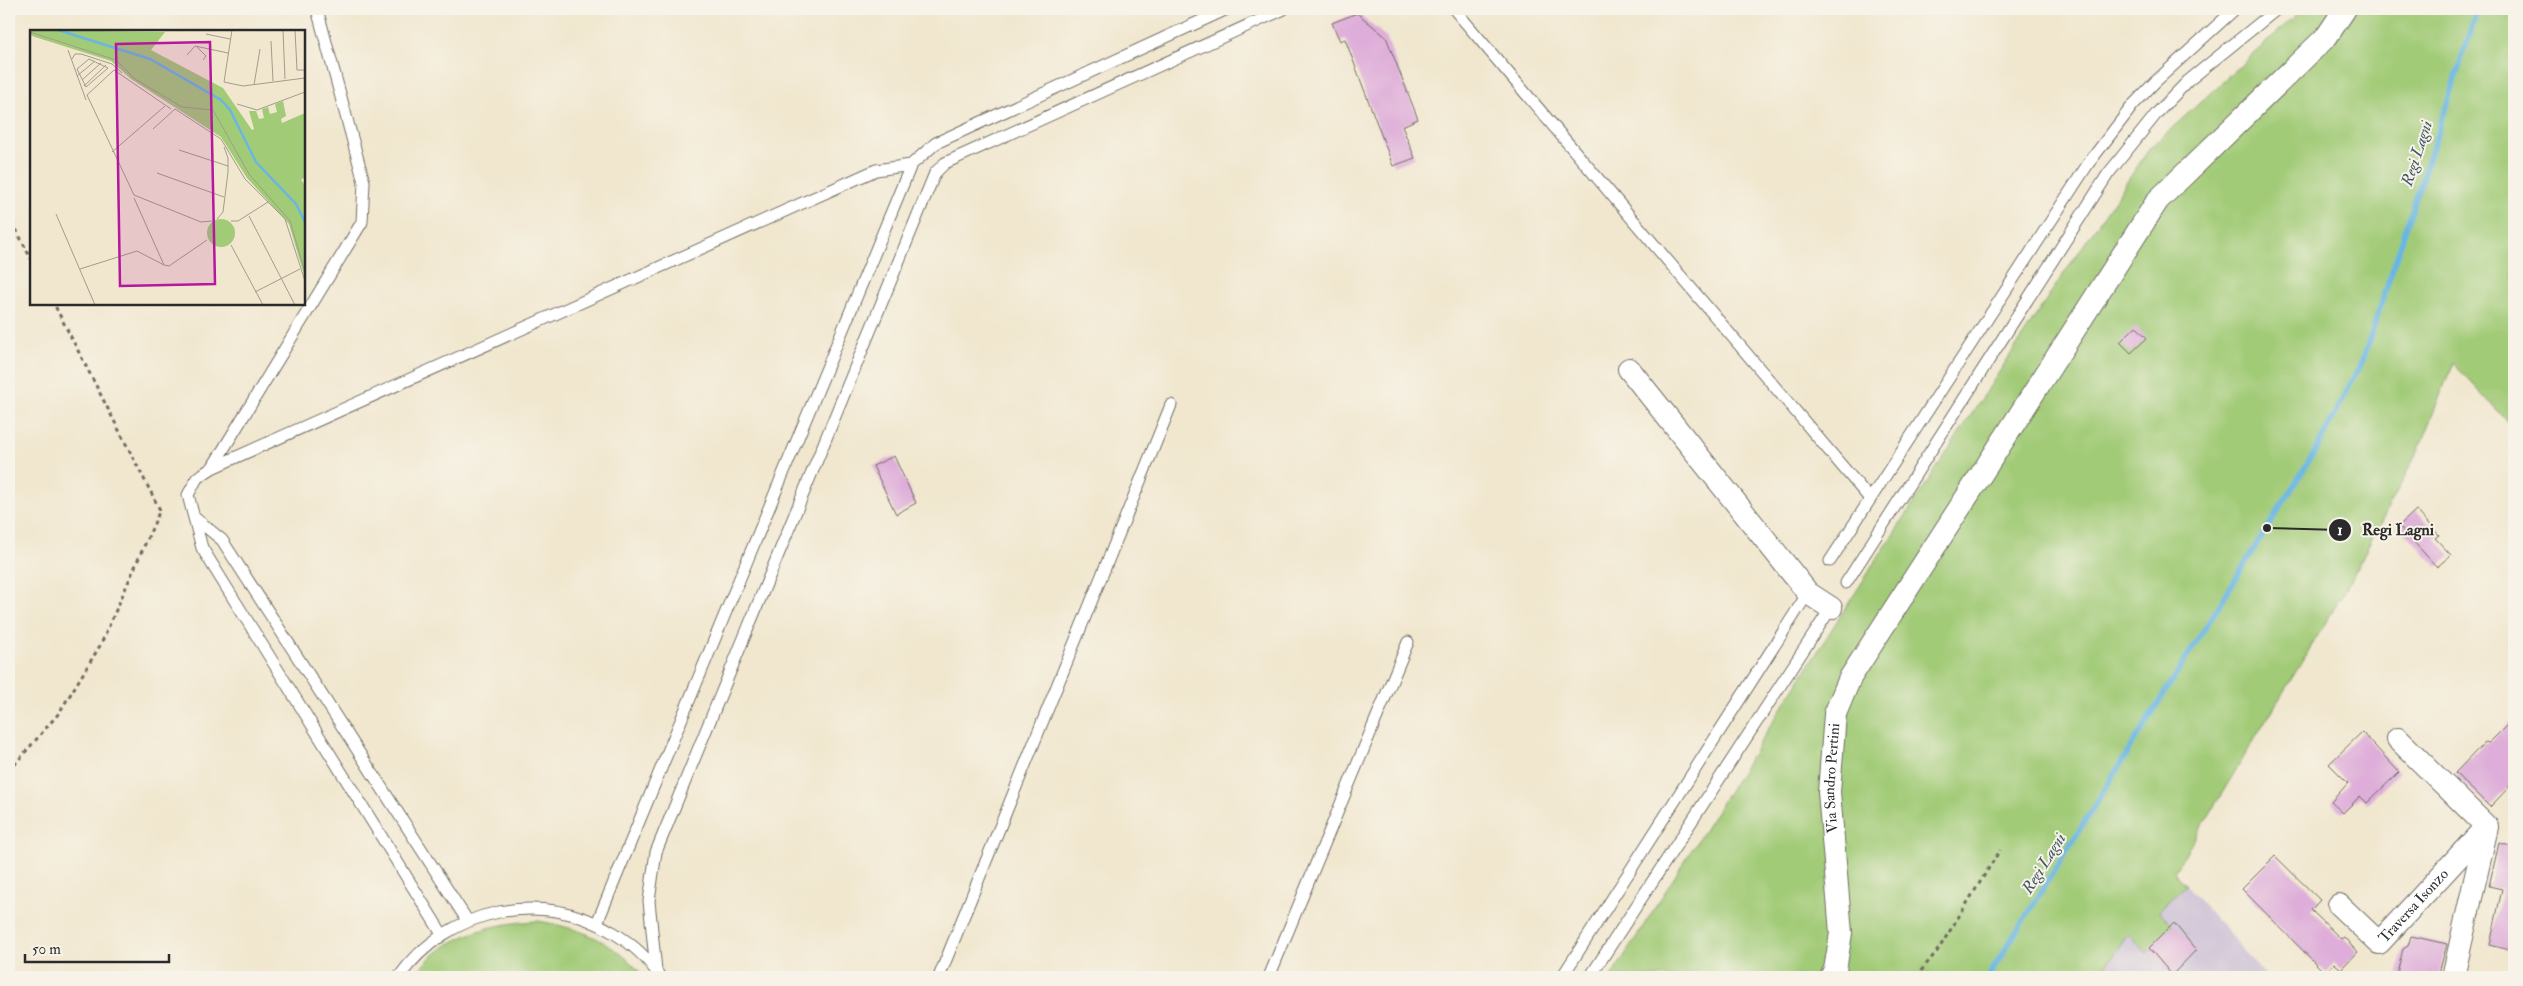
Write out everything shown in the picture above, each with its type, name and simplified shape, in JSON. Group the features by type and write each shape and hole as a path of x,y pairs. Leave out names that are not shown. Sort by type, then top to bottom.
{"street":[{"name":"Via Sandro Pertini","path":"1831,977 1835,970 1841,933 1829,792 1835,714 1850,678 1868,646 2158,200 2327,36 2345,9"},
{"path":"1628,368 1808,593 1832,608"},
{"path":"2398,738 2487,827"},
{"name":"Traversa Isonzo","path":"2338,905 2379,943 2487,827"},
{"name":"Traversa Isonzo","path":"2453,977 2487,827"}],"lane":[{"path":"212,468 362,222 364,182 317,9"},
{"path":"597,922 911,165 936,143 1227,9"},
{"path":"658,974 649,900 656,852 934,173 944,163 1284,9"},
{"path":"1454,9 1870,499"},
{"path":"1830,561 2104,142 2155,82 2235,9"},
{"path":"1846,583 2108,174 2157,113 2188,81 2277,9"},
{"path":"442,934 202,548 188,495 197,478 212,468 876,170 911,165"},
{"path":"939,977 1171,405"},
{"path":"195,518 222,540 467,920"},
{"path":"1562,977 1808,593"},
{"path":"1590,977 1832,608"},
{"path":"1269,977 1408,642"},
{"path":"399,977 411,960 442,934 467,920 499,910 532,907 566,912 597,922 629,943 658,974"}],"path":[{"path":"9,215 30,256"},
{"path":"9,771 59,713 101,644 160,510 55,305"},
{"path":"1916,977 1938,950 2000,850"}],"shaded area":[{"path":"2186,885 2267,977 2114,977 2105,967 2128,933 2174,926 2159,911"}],"green space":[{"path":"2303,9 2514,9 2514,428 2453,363 2418,451 2343,594 2174,872 2186,885 2159,911 2174,926 2147,953 2128,933 2105,967 2114,977 1611,977 1837,621 2050,294 2150,148"},
{"path":"538,921 569,928 597,939 621,954 644,977 414,977 438,951 469,934 503,925"}],"building":[{"path":"1357,13 1386,37 1418,119 1402,126 1415,158 1393,166 1345,39 1340,41 1332,23"},
{"path":"2136,326 2147,338 2131,353 2120,342"},
{"path":"894,456 916,503 896,514 873,466"},
{"path":"2416,510 2439,535 2435,538 2451,555 2437,567 2399,526"},
{"path":"2514,718 2514,782 2490,807 2455,773 2485,742 2489,743"},
{"path":"2362,732 2399,772 2367,803 2360,796 2343,813 2331,802 2348,783 2329,764"},
{"path":"2499,843 2514,847 2514,951 2490,945 2502,889 2489,886"},
{"path":"2275,856 2320,900 2311,910 2341,939 2344,937 2357,952 2341,969 2334,963 2325,973 2242,889"},
{"path":"2174,923 2196,950 2172,975 2149,948"},
{"path":"2411,936 2447,944 2440,969 2440,977 2396,977 2403,949 2408,946"}],"waterway":[{"name":"Regi Lagni","path":"1988,977 2317,448 2363,359 2478,9"}],"place":[{"name":"Regi Lagni","path":"2267,528"}]}
